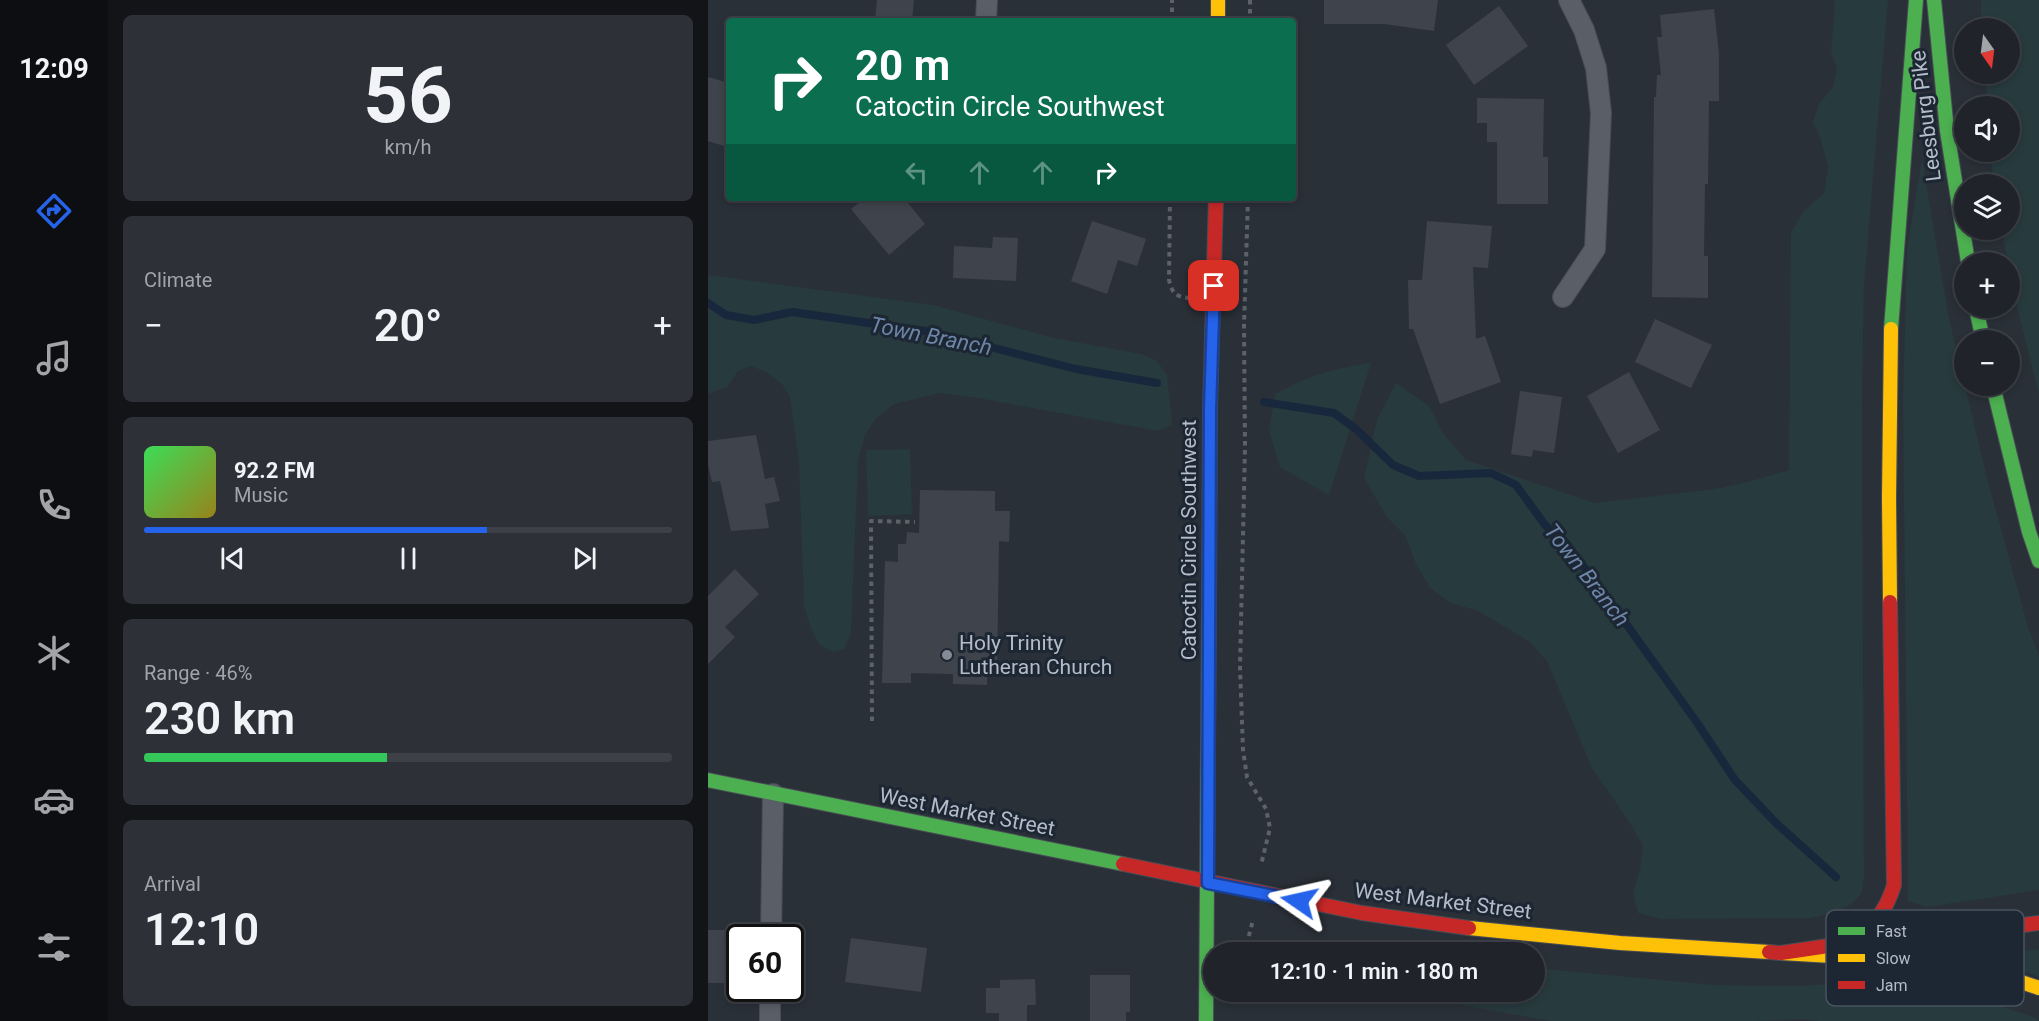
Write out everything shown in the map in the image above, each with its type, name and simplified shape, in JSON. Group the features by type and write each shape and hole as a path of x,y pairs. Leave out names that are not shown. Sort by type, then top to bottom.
{"main road":[{"path":"1218,0 1218,18"},
{"path":"1885,910 1890,903 1894,885 1889,498 1891,310 1916,0"},
{"name":"Leesburg Pike","path":"1934,0 1947,132 1966,252"},
{"name":"Catoctin Circle Southwest","path":"1206,1021 1210,409 1216,201"},
{"path":"1995,396 2029,532 2039,561"},
{"name":"West Market Street","path":"708,780 1208,883 1362,913 1455,927 1620,943 1781,953 1826,945"},
{"name":"West Market Street","path":"2024,924 2039,923"},
{"path":"1781,953 1826,956"},
{"path":"2024,983 2039,988"}],"street":[{"path":"986,18 987,0"},
{"path":"1563,297 1595,249 1601,113 1596,68 1584,30 1569,0"},
{"path":"771,924 773,794"},
{"path":"770,1002 770,1021"}],"path":[{"path":"1172,0 1172,18"},
{"path":"1250,0 1250,18"},
{"path":"1248,201 1240,667 1243,750 1247,777 1266,809 1270,828 1263,854 1248,942"},
{"path":"872,721 870,521 915,522"}],"green space":[{"path":"1835,0 1888,0 1864,284 1862,403 1864,876 1862,889 1860,895 1851,904 1840,910 1826,910 1826,914 1811,918 1661,919 1638,913 1633,893 1640,870 1643,846 1592,768 1547,661 1530,642 1478,611 1451,603 1431,589 1416,564 1405,535 1387,517 1364,478 1377,420 1396,383 1429,406 1443,433 1466,460 1595,503 1715,489 1789,470 1791,233 1803,212 1824,193 1828,167 1820,137 1813,122 1819,104 1833,87 1837,68 1831,53"},
{"path":"1981,0 2039,0 2039,394 2020,318 2020,252 2006,252 2004,240 2020,240 2020,174 1992,174 1992,162 2020,162 2020,96 1987,96 1986,84 2020,84 2020,18 1981,18"},
{"path":"1922,159 1954,340 1954,396 1967,396 1987,478 2028,627 2039,655 2039,890 1927,907 1908,901 1903,398 1907,250"},
{"path":"708,275 933,305 1054,338 1141,354 1157,361 1167,375 1172,425 1158,431 939,393 894,404 875,419 865,435 858,461 851,633 844,649 834,652 820,645 812,631 804,606 799,462 790,397 782,384 768,373 751,366 738,371 727,387 708,394"},
{"path":"1371,363 1329,495 1280,467 1269,431 1275,394 1322,374"},
{"path":"910,449 912,514 868,516 866,450"},
{"path":"2039,949 2039,977 2024,971 2024,951"},
{"path":"1545,969 1715,985 1826,984 1826,1006 2001,1006 2039,1021 1820,1021 1800,1019 1551,1021 1444,1002 1545,1002"}],"building":[{"path":"877,0 914,0 912,18 875,18"},
{"path":"1324,0 1438,0 1434,31 1384,24 1324,24"},
{"path":"1499,6 1528,46 1474,85 1446,45"},
{"path":"1714,9 1719,54 1719,101 1709,101 1704,256 1708,256 1708,298 1652,297 1654,97 1656,97 1657,75 1661,75 1657,37 1662,37 1660,15"},
{"path":"708,77 726,82 726,140 724,146 708,141"},
{"path":"1477,98 1544,99 1543,157 1548,157 1548,204 1497,204 1497,142 1487,142 1487,123 1477,123"},
{"path":"861,201 906,201 925,224 889,255 851,209"},
{"path":"1092,221 1146,239 1137,266 1118,260 1107,294 1071,281"},
{"path":"1427,221 1492,226 1488,268 1473,267 1476,339 1485,336 1501,382 1440,404 1413,329 1409,329 1408,280 1422,280"},
{"path":"993,237 1018,238 1016,281 953,278 954,246 992,248"},
{"path":"1655,319 1712,345 1691,388 1635,362"},
{"path":"1629,372 1660,430 1618,453 1587,396"},
{"path":"1520,391 1562,397 1554,453 1533,450 1532,457 1511,454"},
{"path":"756,435 765,479 774,477 780,501 765,504 769,528 731,531 720,481 712,482 708,465 708,441"},
{"path":"920,490 995,491 995,511 1010,511 1009,542 999,541 997,674 987,674 987,685 953,684 953,674 911,673 911,683 882,683 885,561 898,562 898,544 906,544 907,532 919,533"},
{"path":"735,569 759,594 725,627 735,637 708,664 708,596"},
{"path":"708,930 726,930 726,983 708,983"},
{"path":"851,938 927,948 921,992 845,982"},
{"path":"1090,975 1130,975 1130,1012 1126,1012 1126,1021 1090,1021"},
{"path":"1035,979 1036,1005 1027,1005 1027,1021 999,1021 999,1013 986,1013 986,988 1000,988 1000,980"}],"waterway":[{"name":"Town Branch","path":"708,303 726,315 754,320 792,312 932,332 1076,369 1157,383"},
{"name":"Town Branch","path":"1264,402 1334,413 1356,429 1393,465 1419,476 1491,473 1516,485 1545,525 1566,543 1614,607 1735,780 1776,823 1836,877"}],"traffic: fast":[{"path":"1891,329 1916,0"},
{"path":"1934,0 1947,131 1966,252"},
{"path":"1978,318 1981,330"},
{"path":"1995,396 2029,532 2039,561"},
{"path":"1206,1021 1209,604"},
{"path":"708,780 1123,864"}],"traffic: slow":[{"path":"1218,0 1218,18"},
{"path":"1890,602 1891,329"},
{"path":"1469,928 1620,943 1769,952"},
{"path":"1781,953 1826,956"},
{"path":"2024,983 2039,988"}],"traffic: jam":[{"path":"1209,604 1210,409 1216,201"},
{"path":"1883,910 1894,885 1890,602"},
{"path":"1123,864 1362,913 1469,928"},
{"path":"2024,925 2039,923"},
{"path":"1769,952 1781,953 1826,946"}],"place":[{"name":"Holy Trinity Lutheran Church","path":"947,655"}],"route":[{"path":"1214,286 1210,409 1208,883 1299,901"}]}
